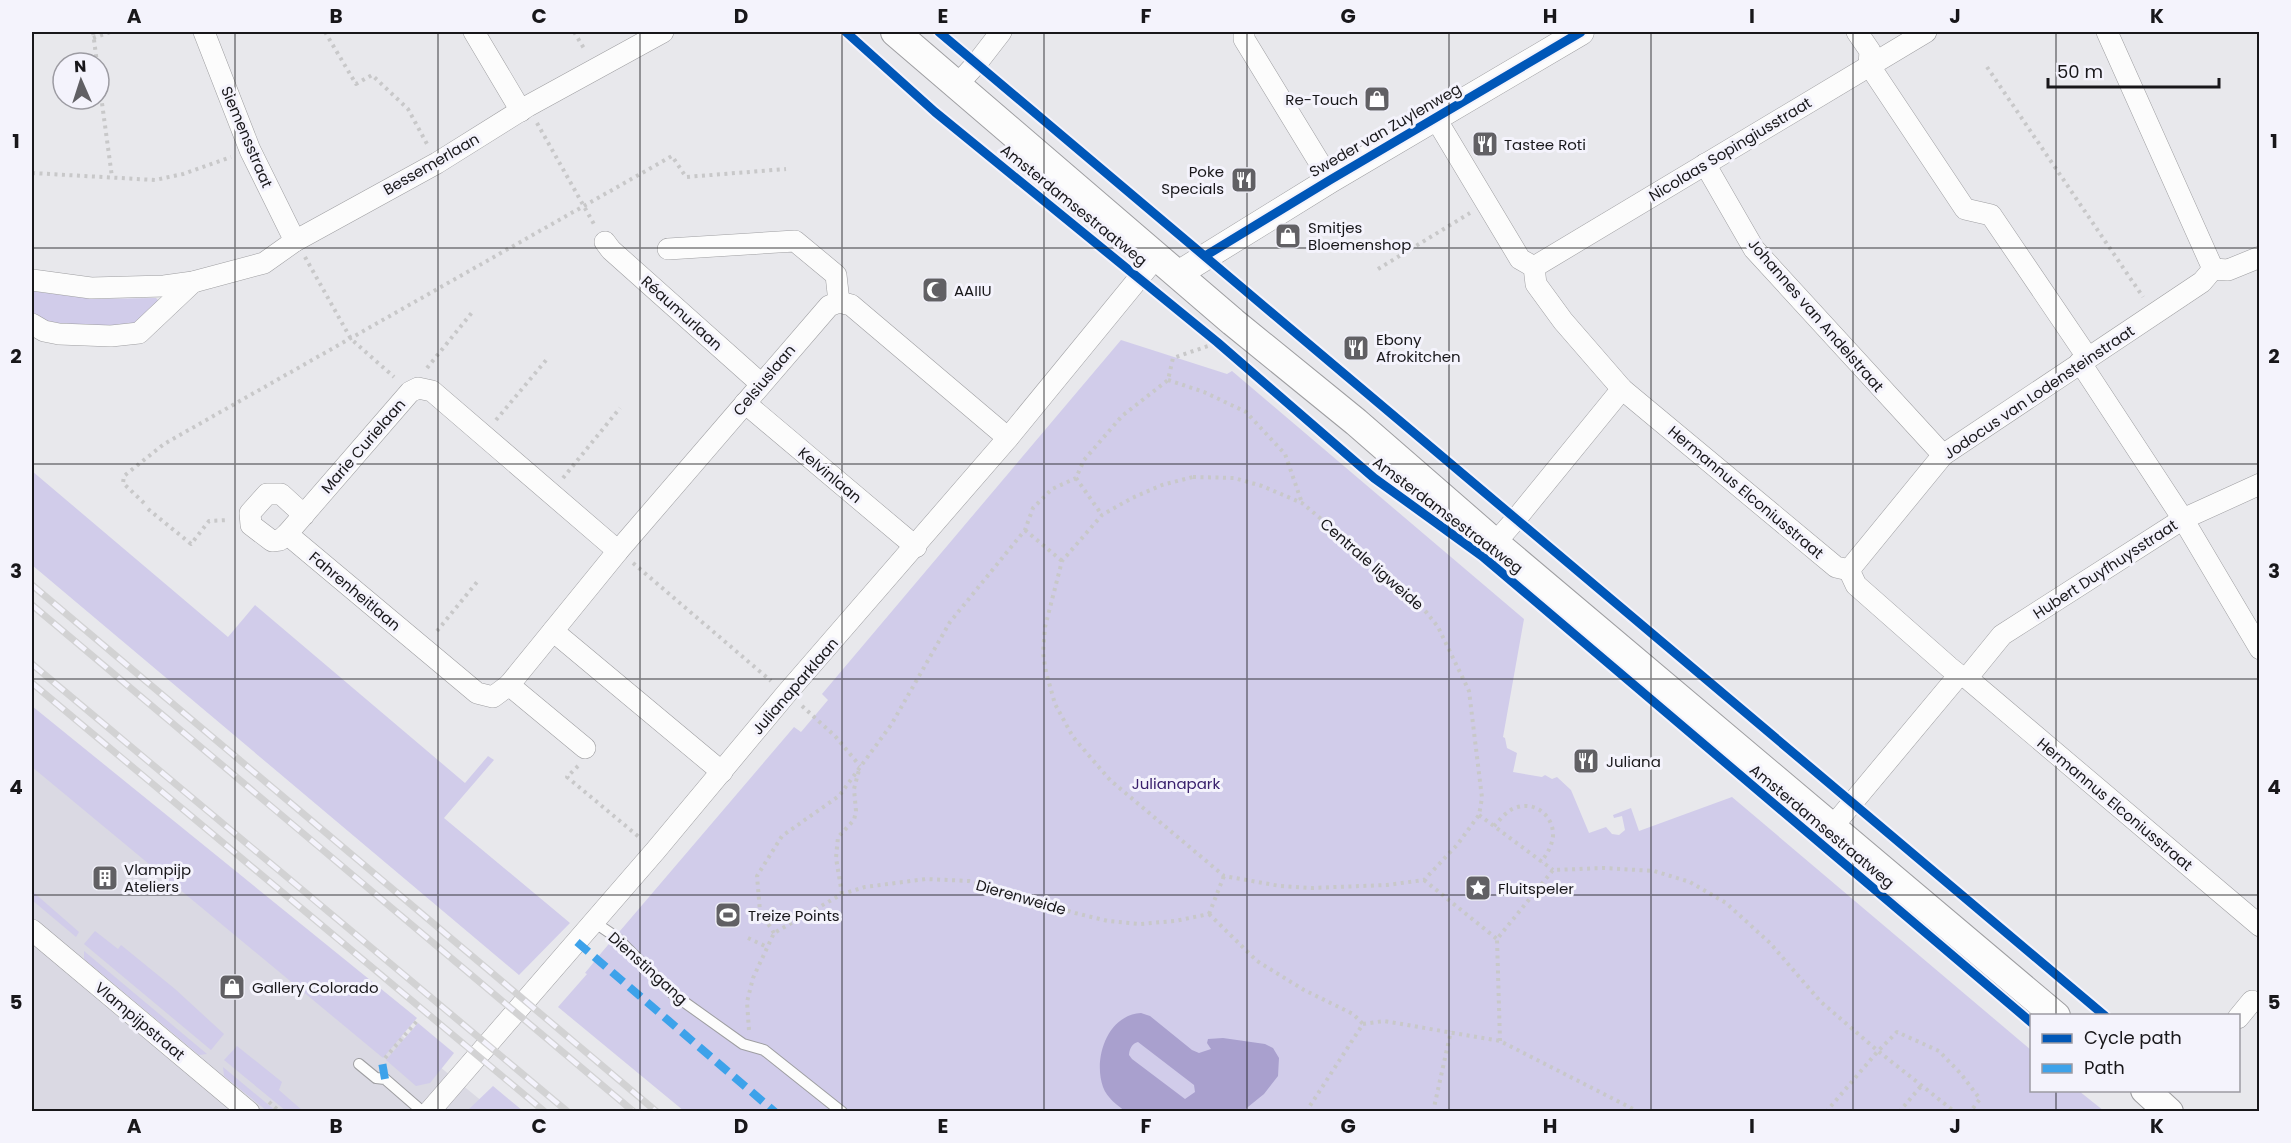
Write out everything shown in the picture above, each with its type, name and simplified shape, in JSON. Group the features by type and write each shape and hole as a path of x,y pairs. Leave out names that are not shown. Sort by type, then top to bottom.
{"main road":[{"name":"Amsterdamsestraatweg","path":"895,32 1356,422 1495,543 2054,1014"},
{"path":"2147,1092 2169,1112"}],"street":[{"name":"Siemensstraat","path":"204,32 250,150 295,241"},
{"path":"474,32 525,108"},
{"name":"Bessemerlaan","path":"32,280 91,288 164,286 193,282 264,263 295,241 437,163 525,108 663,32"},
{"path":"958,84 1001,32"},
{"path":"1244,32 1244,39 1330,180"},
{"name":"Sweder van Zuylenweg","path":"1168,265 1330,180 1581,32"},
{"path":"1857,32 1869,51 1869,65 1965,209 1991,214 2183,519 2259,649"},
{"name":"Nicolaas Sopingiusstraat","path":"1534,267 1926,32"},
{"path":"2107,32 2213,269 2228,270 2259,257"},
{"name":"Hermannus Elconiusstraat","path":"1436,118 1520,259 1534,267 1536,284 1563,321 1622,389 1836,567 1849,570 1856,585 2259,926"},
{"name":"Johannes van Andelstraat","path":"1705,165 1754,249 1942,455"},
{"path":"668,249 795,241 836,275 839,302 851,305 1008,438"},
{"name":"Réaumurlaan","path":"605,242 611,250 760,384"},
{"name":"Julianaparklaan","path":"429,1112 1008,438 1168,265"},
{"name":"Jodocus van Lodensteinstraat","path":"1849,570 1942,455 2202,282 2213,269"},
{"name":"Bessemerlaan","path":"32,324 44,331 59,334 111,336 140,333 193,282"},
{"name":"Celsiuslaan","path":"509,685 618,551 760,384 829,306 839,302"},
{"name":"Marie Curielaan","path":"287,534 416,383 418,388 432,391 618,551"},
{"path":"1495,543 1622,389"},
{"name":"Kelvinlaan","path":"745,403 916,547"},
{"name":"Hubert Duyfhuysstraat","path":"1833,826 1963,676 2002,635 2183,519 2259,484"},
{"path":"287,534 280,540 272,542 251,525 250,513 267,494 280,494 304,514"},
{"name":"Fahrenheitlaan","path":"287,534 477,693 493,697 509,685"},
{"path":"553,631 722,771"},
{"path":"509,685 585,748"},
{"name":"Vlampijpstraat","path":"32,930 249,1112"},
{"path":"2240,1016 2252,1001"}],"lane":[{"name":"Dienstingang","path":"594,922 616,937 673,994 743,1044 764,1050"},
{"path":"764,1050 842,1112"},
{"path":"359,1064 376,1078 385,1079 423,1112"}],"path":[{"path":"93,32 95,51"},
{"path":"93,38 110,32"},
{"path":"325,32 356,84 372,75 408,109 437,163"},
{"path":"1986,67 2154,314"},
{"path":"525,108 605,242"},
{"path":"103,111 111,177"},
{"path":"32,173 155,180 183,174 250,150"},
{"path":"144,503 123,483 124,476 164,444 672,156 686,177 786,169"},
{"path":"1378,269 1487,204"},
{"path":"295,241 351,339 416,383 474,310"},
{"path":"764,1050 749,1030 747,1002 753,978 774,933 760,911 757,876 782,836 839,796 891,725 950,622 1025,530 1034,508 1052,489 1076,478 1084,460 1122,416 1168,380 1173,358 1214,343 1207,333"},
{"path":"484,435 547,359"},
{"path":"1168,380 1204,392 1246,412 1285,454 1302,503"},
{"path":"538,480 548,468 561,480 620,408"},
{"path":"1076,478 1102,515"},
{"path":"148,509 191,544 209,521 250,518"},
{"path":"1025,530 1062,561"},
{"path":"618,551 815,716 860,766"},
{"path":"423,648 477,582"},
{"path":"585,748 590,752 567,777 656,850"},
{"path":"842,894 836,858 838,837 854,820 856,811 854,789 860,766"},
{"path":"1494,826 1506,814 1518,807 1532,806 1542,811 1547,815 1552,826 1553,837 1552,844 1542,862"},
{"path":"1497,939 1424,880 1457,845 1479,815 1552,870 1605,868 1654,872 1690,882 1725,903 1752,926 1820,1001 1955,1112"},
{"path":"1500,1041 1497,939 1552,870"},
{"path":"1224,876 1209,914 1257,961 1304,990 1353,1014 1363,1024"},
{"path":"748,938 767,947"},
{"path":"386,1058 417,1021"},
{"path":"1306,1112 1363,1024 1384,1021 1500,1041 1639,1112"},
{"path":"1433,1112 1451,1031"},
{"path":"1826,1112 1897,1032 1939,1051 1961,1074 1980,1099 1970,1112"},
{"path":"1899,1112 1922,1085"}],"shaded area":[{"path":"32,734 494,1111 32,1111"},
{"path":"1141,1013 1150,1016 1192,1050 1199,1053 1211,1049 1207,1043 1208,1039 1223,1038 1265,1044 1273,1048 1279,1058 1278,1076 1264,1094 1243,1111 1125,1111 1107,1095 1100,1076 1100,1064 1111,1030 1119,1021","holes":["1138,1042 1194,1085 1195,1092 1185,1099 1132,1059 1129,1055 1131,1047"]}],"green space":[{"path":"32,291 93,299 156,298 159,301 136,325 127,328 45,322 32,314"},
{"name":"Julianapark","path":"1121,340 1227,374 1232,371 1524,619 1503,737 1507,748 1517,753 1513,772 1542,777 1545,775 1552,779 1557,777 1571,790 1589,833 1606,827 1612,834 1619,835 1625,830 1622,816 1614,818 1613,815 1631,808 1639,831 1732,797 2030,1049 2030,1092 2080,1092 2104,1111 684,1111 558,1007 587,974 585,973 602,952 794,727 801,732 828,700 822,694"},
{"path":"32,471 228,637 255,605 465,783 488,756 494,760 444,818 570,923 519,975 32,565"},
{"path":"32,706 417,1018 383,1058 32,767"},
{"path":"32,891 79,932 76,937 32,900"},
{"path":"95,931 118,949 121,945 175,989 224,1034 211,1050 84,944"},
{"path":"84,951 207,1054 199,1055 84,959"},
{"path":"418,1023 454,1053 430,1083 416,1086 386,1060"},
{"path":"237,1046 282,1082 279,1090 303,1111 286,1111 224,1060"},
{"path":"223,1067 276,1111 267,1111 224,1076"},
{"path":"493,1086 523,1111 467,1111"}],"railway":[{"path":"32,585 657,1112"},
{"path":"32,605 634,1112"},
{"path":"32,664 568,1112"},
{"path":"32,683 545,1112"}],"marked path":[{"path":"577,942 775,1112"},
{"path":"385,1058 382,1062 385,1079"}],"cycle path":[{"path":"846,32 935,112 1217,342 1374,478 1482,556 2030,1021"},
{"path":"939,32 2103,1014"},
{"path":"1205,256 1581,32"}],"place":[{"name":"Re-Touch","path":"1377,99"},
{"name":"Tastee Roti","path":"1485,144"},
{"name":"Poke Specials","path":"1244,180"},
{"name":"Smitjes Bloemenshop","path":"1288,236"},
{"name":"AAIIU","path":"935,290"},
{"name":"Ebony Afrokitchen","path":"1356,348"},
{"name":"Juliana","path":"1586,761"},
{"name":"Vlampijp Ateliers","path":"105,878"},
{"name":"Fluitspeler","path":"1478,888"},
{"name":"Treize Points","path":"728,915"},
{"name":"Gallery Colorado","path":"232,987"}]}
